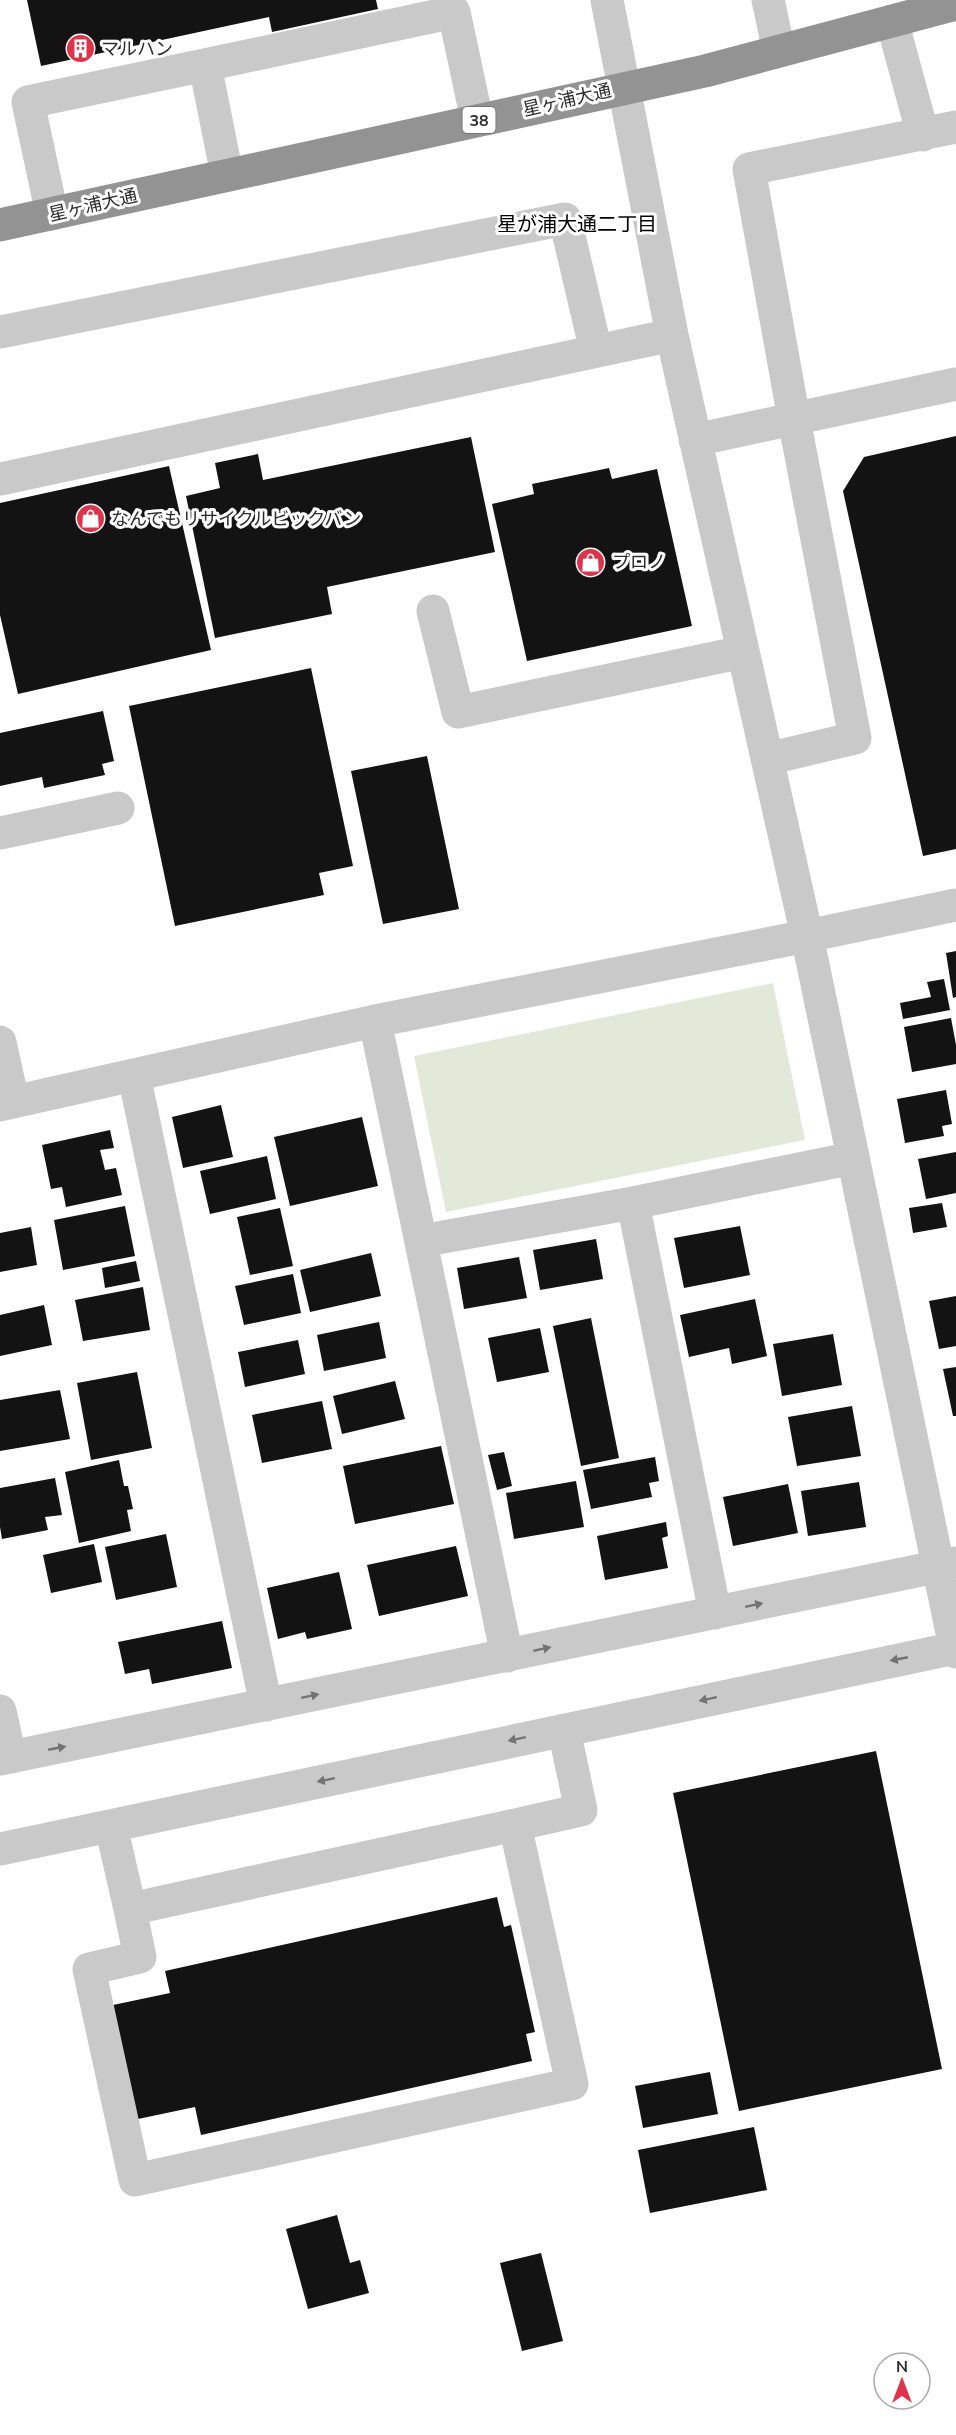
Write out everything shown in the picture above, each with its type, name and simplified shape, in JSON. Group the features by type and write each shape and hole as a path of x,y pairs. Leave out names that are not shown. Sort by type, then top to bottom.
{"highway":[{"name":"星ヶ浦大通","path":"0,225 705,71 956,4"}],"street":[{"path":"0,1849 956,1649 948,1565 853,1158 807,936 672,335 607,0"},
{"path":"768,0 779,51"},
{"path":"52,214 28,102 454,12 477,120"},
{"path":"892,21 923,135"},
{"path":"205,65 227,175"},
{"path":"767,759 855,738 749,169 956,128"},
{"path":"0,332 565,219 596,351"},
{"path":"0,479 672,335"},
{"path":"695,440 956,384"},
{"path":"433,611 458,712 742,652"},
{"path":"0,833 118,808"},
{"path":"0,1042 7,1104 375,1021 956,905"},
{"path":"375,1021 507,1656"},
{"path":"134,1075 266,1706"},
{"path":"421,1241 633,1203 853,1158"},
{"path":"633,1203 715,1613"},
{"path":"0,1711 5,1758 948,1565"},
{"path":"130,1909 581,1810 564,1730"},
{"path":"111,1826 140,1957 89,1969 135,2180 572,2084 515,1825"}],"green space":[{"path":"773,983 805,1140 446,1212 414,1056"}],"building":[{"name":"マルハン","path":"27,0 376,0 378,9 272,32 269,17 41,66"},
{"path":"956,436 956,849 923,856 843,491 864,457"},
{"path":"471,437 495,552 327,587 332,614 215,638 186,496 220,488 215,463 258,454 263,480"},
{"path":"169,466 211,650 18,694 0,615 0,503"},
{"path":"609,468 612,479 657,469 692,626 527,661 492,504 534,494 532,484"},
{"path":"311,668 353,866 319,873 324,895 175,926 129,706"},
{"path":"103,711 114,761 102,764 105,775 44,788 42,777 0,786 0,733"},
{"path":"427,756 459,909 383,924 351,771"},
{"path":"956,951 956,997 953,998 946,953"},
{"path":"944,979 950,1010 903,1019 900,1003 931,997 927,982"},
{"path":"951,1018 956,1045 956,1064 912,1072 904,1027"},
{"path":"946,1090 952,1124 942,1126 944,1136 905,1143 897,1099"},
{"path":"221,1105 233,1157 183,1168 172,1117"},
{"path":"362,1117 378,1186 290,1206 274,1137"},
{"path":"110,1130 114,1148 100,1150 105,1170 116,1168 122,1195 66,1207 62,1187 51,1189 42,1145"},
{"path":"956,1152 956,1193 926,1199 918,1159"},
{"path":"267,1156 276,1199 210,1214 200,1171"},
{"path":"942,1203 947,1227 913,1233 909,1208"},
{"path":"125,1206 135,1256 63,1270 54,1220"},
{"path":"280,1208 293,1266 250,1275 237,1217"},
{"path":"740,1226 750,1275 684,1288 674,1238"},
{"path":"31,1227 37,1265 0,1272 0,1233"},
{"path":"596,1239 603,1279 540,1290 533,1250"},
{"path":"371,1253 381,1296 310,1312 300,1270"},
{"path":"519,1257 527,1298 464,1309 457,1268"},
{"path":"136,1261 140,1281 105,1288 102,1268"},
{"path":"293,1274 301,1313 244,1325 235,1286"},
{"path":"143,1287 150,1330 83,1341 75,1300"},
{"path":"956,1296 956,1346 939,1349 929,1301"},
{"path":"755,1299 767,1356 732,1364 729,1348 689,1357 680,1315"},
{"path":"44,1305 52,1345 0,1356 0,1315"},
{"path":"591,1318 619,1458 581,1466 553,1326"},
{"path":"379,1322 386,1358 324,1371 317,1335"},
{"path":"540,1328 549,1372 497,1382 488,1338"},
{"path":"833,1334 842,1385 782,1396 773,1344"},
{"path":"298,1340 305,1374 245,1387 238,1352"},
{"path":"956,1367 956,1416 953,1416 943,1369"},
{"path":"137,1372 152,1448 91,1460 77,1383"},
{"path":"395,1381 405,1419 342,1434 333,1396"},
{"path":"60,1390 70,1439 0,1451 0,1400"},
{"path":"322,1401 332,1449 262,1463 252,1415"},
{"path":"852,1406 861,1456 797,1466 788,1417"},
{"path":"441,1446 454,1504 355,1524 343,1466"},
{"path":"504,1452 512,1486 497,1490 488,1455"},
{"path":"655,1457 659,1481 649,1483 652,1497 591,1509 583,1470"},
{"path":"119,1460 124,1486 128,1486 133,1509 127,1510 131,1531 79,1543 65,1472"},
{"path":"55,1478 62,1515 45,1517 48,1530 2,1539 0,1488"},
{"path":"576,1481 584,1527 514,1539 506,1493"},
{"path":"859,1482 866,1527 808,1536 801,1491"},
{"path":"788,1484 798,1533 733,1546 723,1497"},
{"path":"666,1522 668,1536 662,1538 668,1568 605,1580 597,1536"},
{"path":"166,1534 177,1587 116,1600 105,1547"},
{"path":"94,1544 102,1582 51,1593 43,1555"},
{"path":"456,1546 468,1596 379,1616 367,1565"},
{"path":"339,1572 352,1629 307,1639 305,1632 278,1639 267,1588"},
{"path":"222,1621 232,1668 152,1684 149,1669 125,1674 118,1642"},
{"path":"876,1751 942,2069 739,2111 673,1793"},
{"path":"497,1897 504,1927 511,1925 535,2032 526,2034 532,2061 201,2135 195,2107 138,2119 113,2005 170,1993 165,1971"},
{"path":"710,2072 718,2114 643,2128 635,2086"},
{"path":"754,2127 767,2190 650,2213 638,2150"},
{"path":"337,2215 350,2263 360,2260 369,2293 308,2309 286,2229"},
{"path":"541,2253 563,2341 522,2351 500,2263"}],"place":[{"name":"マルハン","path":"80,49"},
{"name":"なんでもリサイクルビックバン","path":"90,519"},
{"name":"プロノ","path":"591,562"}],"district":[{"name":"星が浦大通二丁目","path":"577,224"}]}
